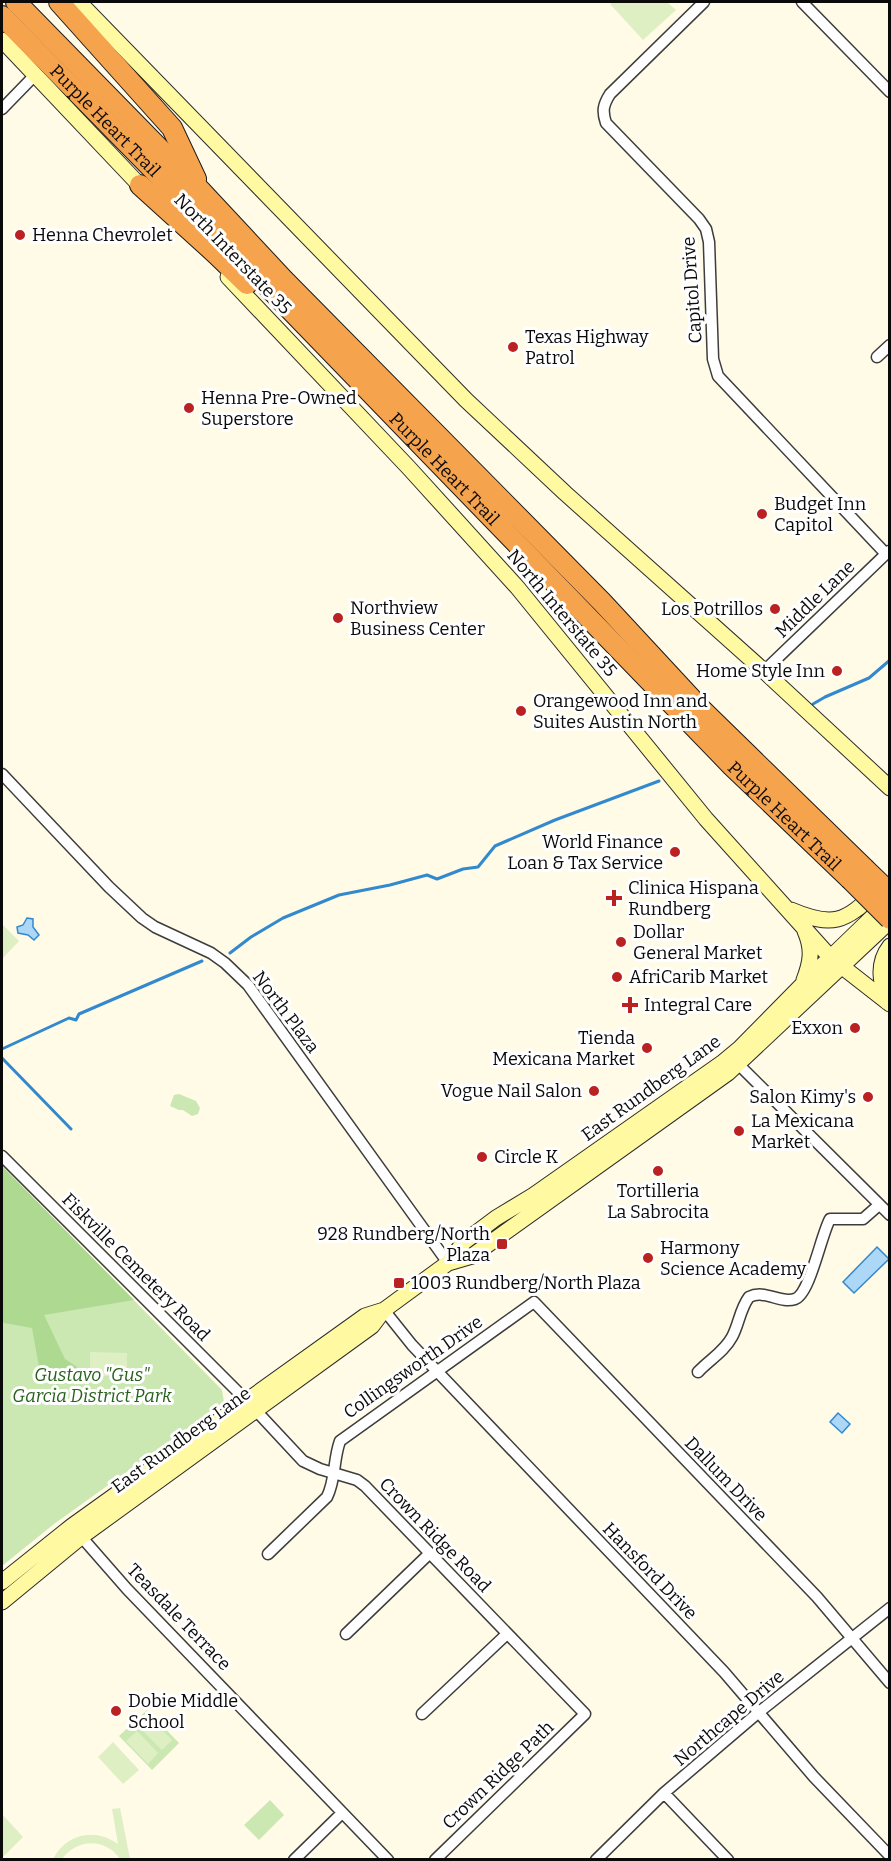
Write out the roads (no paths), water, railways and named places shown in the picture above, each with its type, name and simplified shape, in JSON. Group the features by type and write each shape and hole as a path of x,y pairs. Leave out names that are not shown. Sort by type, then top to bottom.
{"highway":[{"name":"Purple Heart Trail","path":"16,2 202,192 284,280 602,602 857,874 890,920"},
{"path":"59,2 172,128 202,192"},
{"name":"Purple Heart Trail","path":"2,16 234,252 723,758 857,874 890,893"},
{"path":"140,185 216,254 381,417 424,450"}],"main road":[{"path":"79,2 466,400 890,788"},
{"name":"North Interstate 35","path":"2,40 409,468 517,587 706,819 804,928 837,962 888,1003"},
{"path":"789,909 808,918 819,920 830,921 842,918 856,911 890,880"},
{"name":"East Rundberg Lane","path":"3,1581 77,1532 250,1406 365,1316 384,1311 448,1263 464,1242 496,1218 734,1061 837,962 890,901"},
{"name":"East Rundberg Lane","path":"734,1061 803,984 837,962 890,920"},
{"path":"803,984 811,956 810,941 804,928"},
{"path":"888,1003 880,974 882,960 890,946"},
{"name":"East Rundberg Lane","path":"2,1602 24,1584 77,1532"},
{"path":"3,1581 24,1584"}],"street":[{"name":"Capitol Drive","path":"704,2 610,94 604,104 603,113 606,123 706,229 709,242 713,359 718,376 888,552"},
{"path":"802,2 890,92"},
{"path":"2,110 35,75"},
{"path":"877,357 890,345"},
{"name":"Middle Lane","path":"764,671 888,552"},
{"name":"North Plaza","path":"2,774 142,918 155,927 211,953 248,985 448,1263"},
{"path":"734,1061 890,1215"},
{"name":"Fiskville Cemetery Road","path":"2,1156 250,1406"},
{"path":"698,1372 720,1353 730,1339 749,1296 762,1294 796,1299 803,1294 830,1219 863,1219 879,1205"},
{"name":"Collingsworth Drive","path":"268,1554 327,1497 333,1486 334,1461 340,1441 534,1302"},
{"name":"Dallum Drive","path":"534,1302 817,1597 890,1683"},
{"name":"Hansford Drive","path":"384,1311 436,1371 724,1672 814,1777 890,1856"},
{"name":"Crown Ridge Road","path":"250,1406 303,1461 311,1466 357,1480 365,1486 585,1714"},
{"name":"Teasdale Terrace","path":"77,1532 127,1589 387,1860"},
{"path":"346,1634 430,1553"},
{"name":"Northcape Drive","path":"596,1860 664,1793 759,1712 890,1608"},
{"path":"422,1714 507,1634"},
{"name":"Crown Ridge Path","path":"435,1860 585,1714"},
{"path":"664,1793 728,1860"},
{"path":"294,1860 342,1813"}],"water":[{"path":"27,918 33,919 33,927 39,935 34,940 28,935 18,933 17,927 23,925"},
{"path":"877,1247 889,1259 854,1293 843,1282"},
{"path":"838,1413 850,1424 842,1433 830,1422"}],"waterway":[{"path":"813,704 869,678 890,660"},
{"path":"230,953 283,918 339,895 427,875 437,879 463,869 478,867 495,846 555,820 659,781"},
{"path":"2,1049 69,1018 76,1020 79,1014 202,961"},
{"path":"2,1058 71,1129"}],"place":[{"name":"Henna Chevrolet","path":"20,235"},
{"name":"Texas Highway Patrol","path":"513,347"},
{"name":"Henna Pre-Owned Superstore","path":"189,408"},
{"name":"Budget Inn Capitol","path":"762,514"},
{"name":"Los Potrillos","path":"775,609"},
{"name":"Northview Business Center","path":"338,618"},
{"name":"Home Style Inn","path":"837,671"},
{"name":"Orangewood Inn and Suites Austin North","path":"521,711"},
{"name":"World Finance Loan & Tax Service","path":"675,852"},
{"name":"Clinica Hispana Rundberg","path":"614,898"},
{"name":"Dollar General Market","path":"621,942"},
{"name":"AfriCarib Market","path":"617,977"},
{"name":"Integral Care","path":"630,1005"},
{"name":"Exxon","path":"855,1028"},
{"name":"Tienda Mexicana Market","path":"647,1048"},
{"name":"Vogue Nail Salon","path":"594,1091"},
{"name":"Salon Kimy's","path":"868,1097"},
{"name":"La Mexicana Market","path":"739,1131"},
{"name":"Circle K","path":"482,1157"},
{"name":"Tortilleria La Sabrocita","path":"658,1171"},
{"name":"928 Rundberg/North Plaza","path":"502,1244"},
{"name":"Harmony Science Academy","path":"648,1258"},
{"name":"1003 Rundberg/North Plaza","path":"399,1283"},
{"name":"Dobie Middle School","path":"116,1711"}],"park label":[{"name":"Gustavo \"Gus\" Garcia District Park","path":"92,1385"}]}
